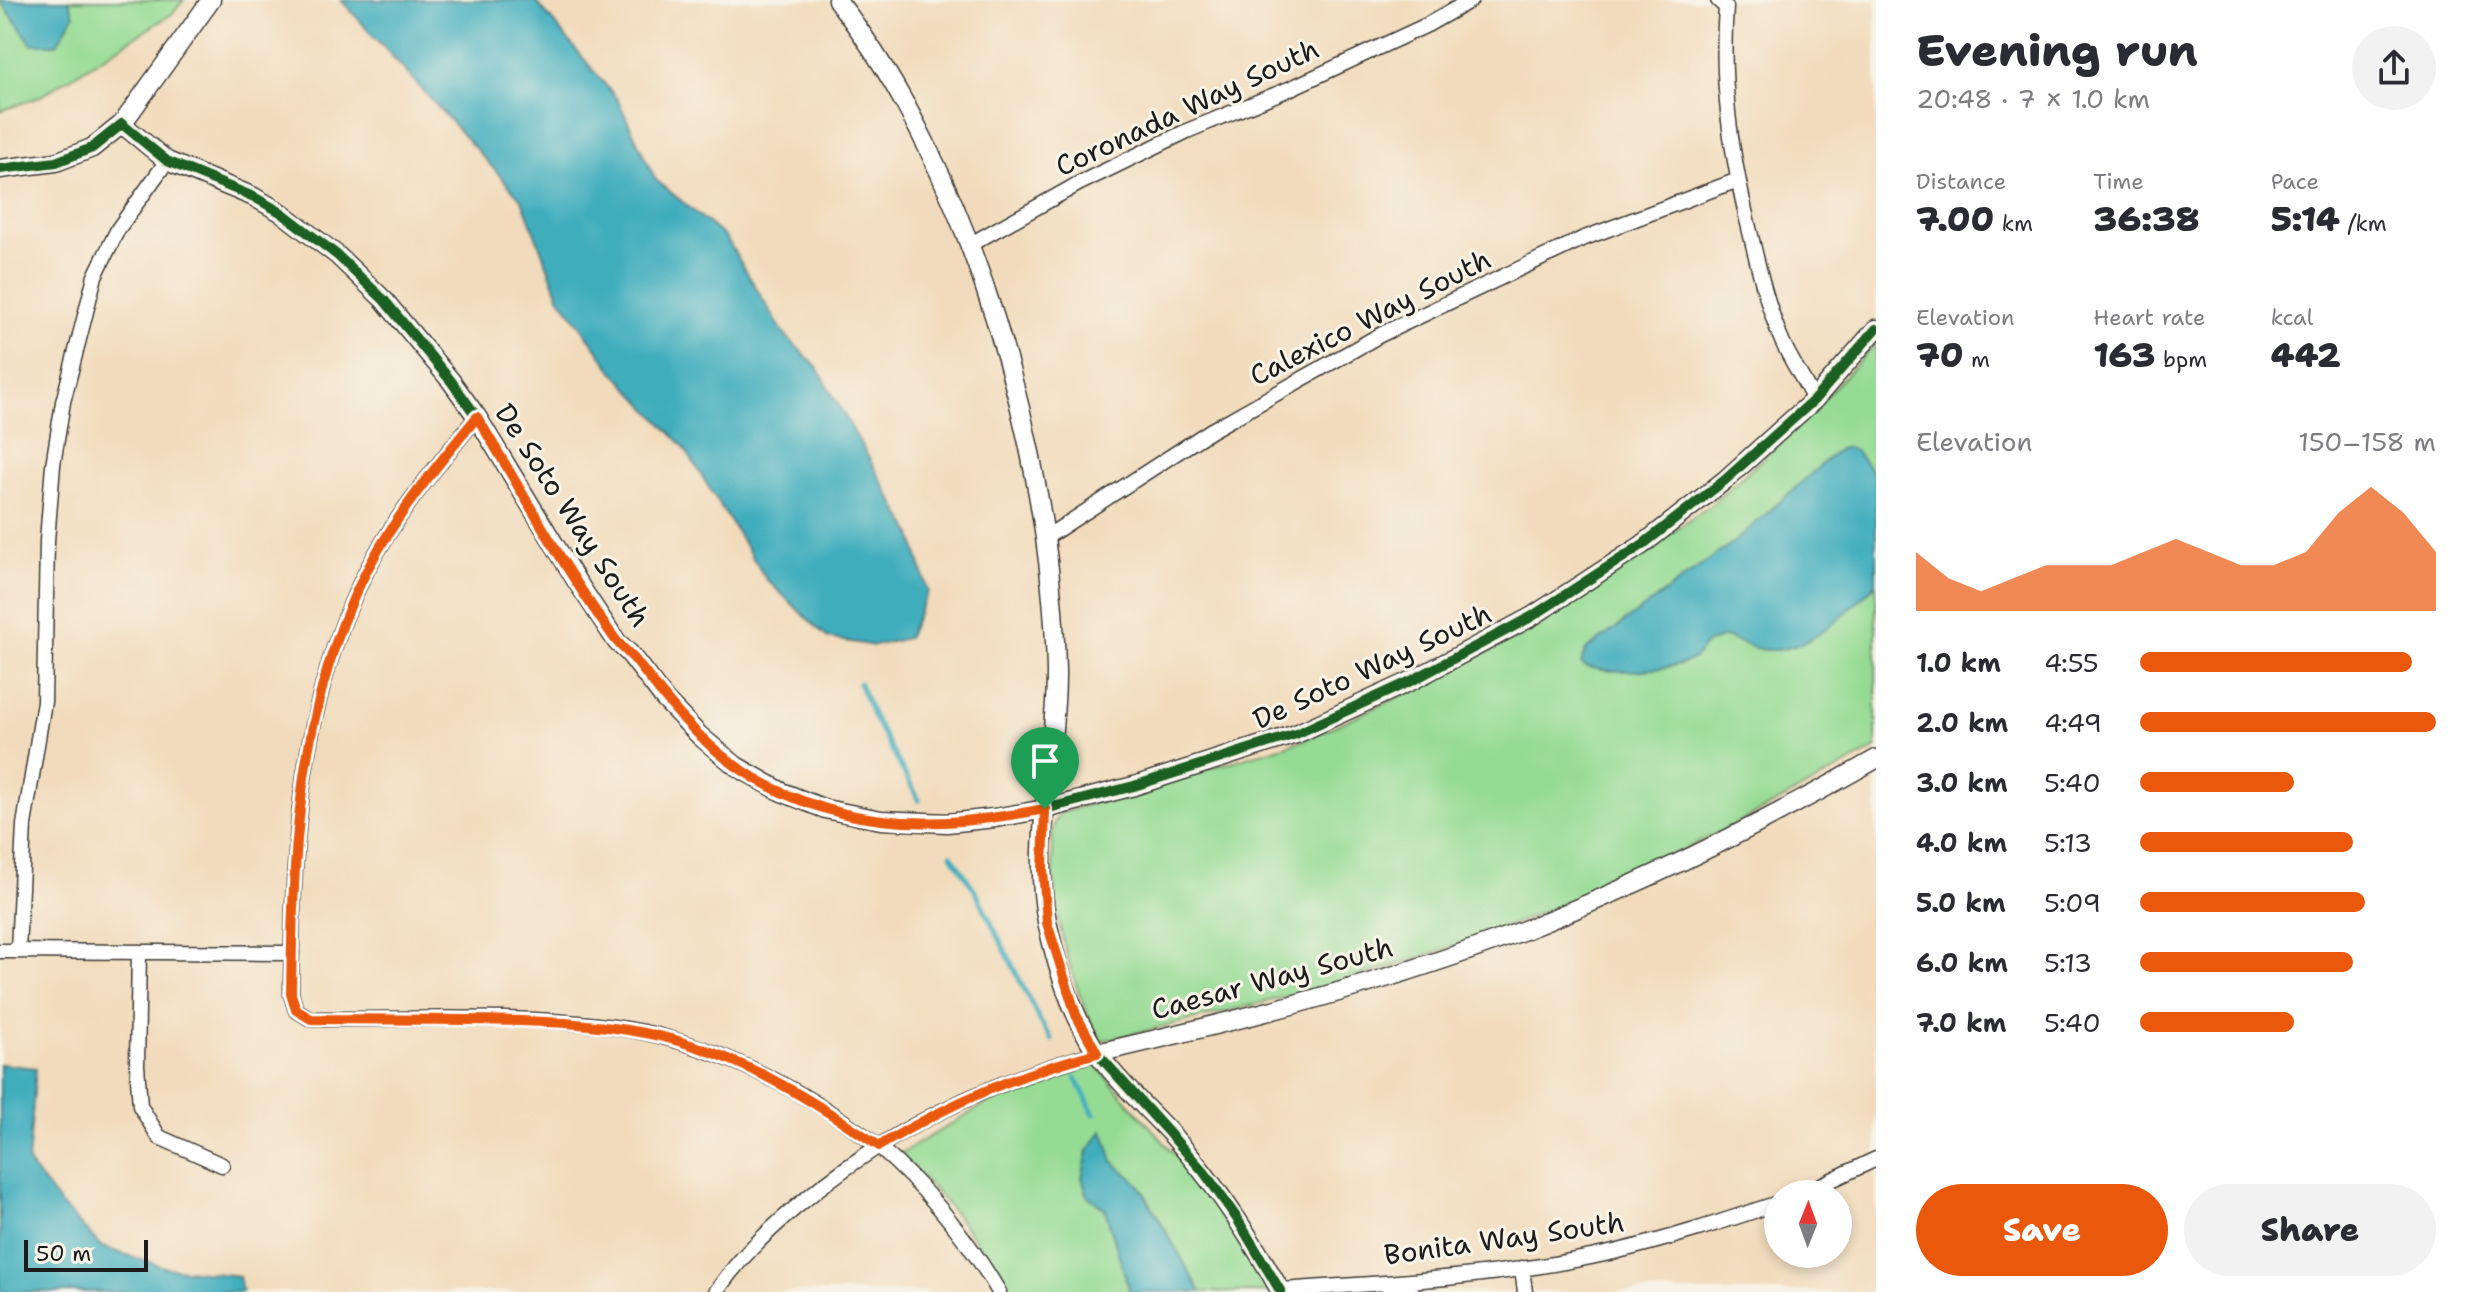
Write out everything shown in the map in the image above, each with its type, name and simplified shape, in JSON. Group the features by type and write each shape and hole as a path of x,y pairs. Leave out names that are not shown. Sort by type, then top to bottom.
{"street":[{"path":"0,169 56,162 92,148 122,124 211,0"},
{"path":"837,0 901,97 937,166 969,245 998,331 1026,437 1045,538 1055,615 1056,687 1043,869 1047,923 1076,1015 1097,1053 1204,1172 1236,1217 1281,1291"},
{"name":"Coronada Way South","path":"969,245 1080,183 1331,70 1427,25 1471,0"},
{"path":"1724,2 1724,94 1738,180 1760,274 1782,340 1814,400"},
{"name":"De Soto Way South","path":"122,124 167,161 254,197 282,213 337,255 384,300 477,417 617,642 665,700 700,736 736,766 782,792 825,809 881,820 947,823 1045,809 1134,786 1296,734 1413,680 1531,617 1642,545 1725,480 1814,400 1876,329"},
{"path":"18,951 24,825 44,702 47,541 53,465 63,402 95,276 118,229 167,161"},
{"name":"Calexico Way South","path":"1045,538 1210,431 1380,335 1582,239 1738,180"},
{"path":"477,417 423,483 387,537 351,602 317,704 296,829 292,953 296,1010 311,1019 545,1021 615,1027 675,1040 736,1062 812,1100 879,1146 928,1196 979,1258 999,1292"},
{"name":"Caesar Way South","path":"716,1292 736,1262 830,1178 934,1113 1038,1069 1314,999 1521,931 1614,892 1796,805 1876,759"},
{"path":"0,951 292,953"},
{"path":"139,952 137,1065 140,1106 159,1137 222,1165"},
{"path":"1832,1180 1876,1159"},
{"name":"Bonita Way South","path":"1281,1291 1522,1268 1613,1252 1764,1208"},
{"path":"1522,1268 1525,1292"},
{"path":"1379,1284 1412,1292"}],"green space":[{"path":"0,0 32,44 74,15 69,0 184,0 172,14 39,97 0,111"},
{"path":"1876,343 1876,748 1702,841 1521,921 1418,958 1314,989 1101,1041 1080,996 1059,922 1053,871 1053,832 1061,813 1304,740 1392,700 1541,625 1711,505 1791,433"},
{"path":"1094,1063 1237,1225 1271,1292 1201,1292 1140,1186 1113,1161 1088,1196 1105,1209 1130,1292 1010,1292 960,1219 900,1154 1008,1091"}],"water":[{"path":"0,0 69,0 74,15 57,44 32,44"},
{"path":"341,0 535,0 618,100 655,179 726,238 784,334 817,367 912,534 928,592 907,638 874,646 828,638 766,579 683,446 613,371 559,296 522,200"},
{"path":"1848,447 1876,476 1876,584 1838,619 1809,640 1777,650 1760,649 1724,637 1706,644 1693,659 1670,667 1620,671 1581,664 1586,650 1739,538 1839,449"},
{"path":"0,1064 36,1068 28,1163 61,1205 102,1247 168,1268 239,1276 242,1292 0,1292"},
{"path":"1103,1130 1113,1161 1140,1186 1201,1292 1130,1292 1105,1209 1088,1196 1082,1178 1088,1151"}],"waterway":[{"path":"859,683 873,716 919,800"},
{"path":"951,854 976,892 1052,1040"},
{"path":"1076,1078 1094,1114"}],"cycle path":[{"path":"0,169 56,162 92,148 122,124 167,161 254,197 282,213 337,255 384,300 451,381 477,417 617,642 665,700 700,736 736,766 782,792 825,809 881,820 947,823 995,818 1045,809 1134,786 1296,734 1413,680 1531,617 1642,545 1725,480 1814,400 1876,329"},
{"path":"1045,809 1043,869 1047,923 1076,1015 1097,1053 1204,1172 1236,1217 1281,1292"}],"route":[{"path":"477,417 617,642 665,700 700,736 736,766 782,792 825,809 881,820 947,823 1045,809 1043,869 1047,923 1076,1015 1097,1053 1038,1069 991,1087 934,1113 879,1146 812,1100 736,1062 675,1040 615,1027 545,1021 311,1019 296,1010 291,994 296,829 317,704 332,655 351,602 387,537 423,483 477,417"}]}
